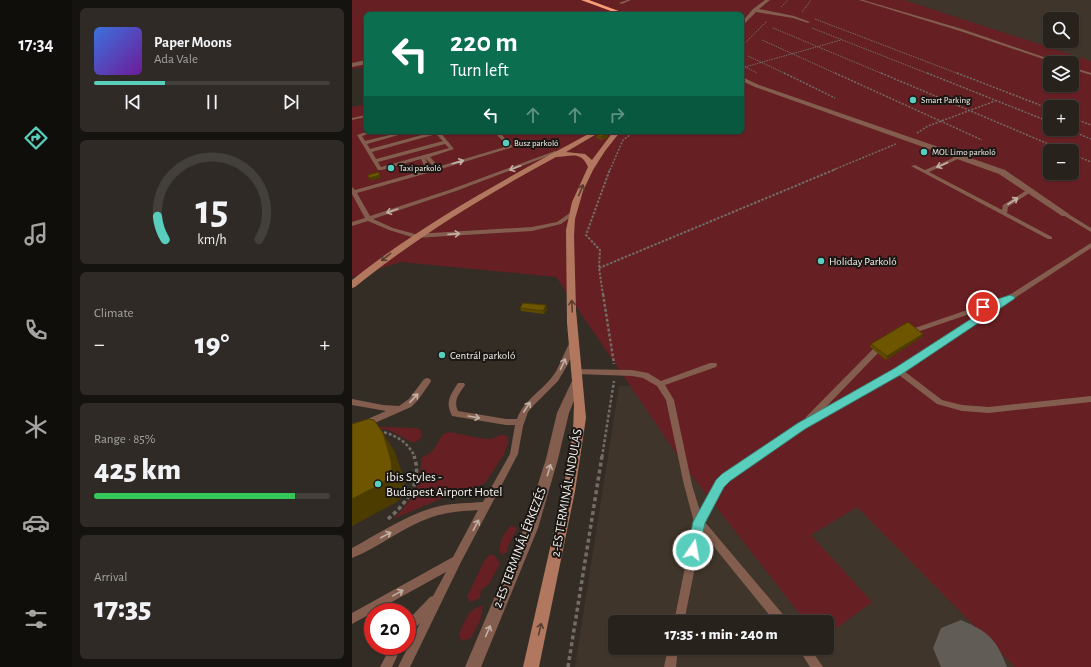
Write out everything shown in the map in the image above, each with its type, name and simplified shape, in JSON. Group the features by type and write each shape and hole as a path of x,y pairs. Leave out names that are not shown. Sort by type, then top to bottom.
{"highway":[{"path":"581,0 615,12"},
{"path":"581,0 604,12"},
{"path":"594,0 617,12"}],"street":[{"path":"744,23 755,10 768,0"},
{"path":"755,10 794,16 810,22"},
{"path":"352,65 364,62"},
{"path":"744,80 1002,172 1065,214"},
{"path":"352,285 415,236 476,198 593,134"},
{"name":"2-ES TERMINÁL INDULÁS","path":"531,667 571,482 580,418 580,399 573,342 570,269 570,229 572,214 591,166 606,144 615,134"},
{"path":"547,158 560,154 579,154 586,156 590,160 591,166"},
{"name":"2-ES TERMINÁL ÉRKEZÉS","path":"473,667 531,528 552,459 563,412 576,376"}],"lane":[{"path":"621,3 630,0"},
{"path":"860,0 962,30 1043,58"},
{"path":"1079,70 1091,74"},
{"path":"352,119 364,116"},
{"path":"364,134 359,135 380,169 452,149 439,134"},
{"path":"364,143 399,134"},
{"path":"368,151 430,134"},
{"path":"498,134 511,147 353,191 369,219 391,229 415,236 532,229 559,223 572,214"},
{"path":"375,161 445,142"},
{"path":"352,224 454,190 564,150"},
{"path":"425,157 429,171"},
{"path":"925,172 958,157"},
{"path":"913,166 1050,238"},
{"path":"1004,214 1005,206 1029,191"},
{"path":"1065,214 1091,230"},
{"path":"680,615 699,522 720,484 726,477 802,426 899,371 1091,245"},
{"path":"914,331 1010,297"},
{"path":"404,667 457,560 514,454 518,441 519,422 532,399 558,375 573,342"},
{"path":"802,426 876,351"},
{"path":"660,384 713,364"},
{"path":"899,371 940,402 962,408 989,410 1091,399"},
{"path":"576,376 614,372 645,375 660,384 670,400 688,485 699,522 776,615"},
{"path":"352,430 398,410 408,404 415,398 428,381"},
{"path":"461,385 450,406 455,414 506,422 519,422"},
{"path":"352,402 398,410"},
{"path":"352,553 417,519 434,512 454,508 486,506"},
{"path":"352,619 457,560"},
{"path":"416,620 440,595"},
{"path":"386,667 392,655"},
{"path":"670,667 672,655"},
{"path":"808,655 817,667"}],"path":[{"path":"744,44 788,0"},
{"path":"804,15 802,9 811,0"},
{"path":"810,22 842,40 1043,119"},
{"path":"810,22 1043,106"},
{"path":"773,28 1049,144"},
{"path":"762,40 982,140"},
{"path":"745,67 842,40"},
{"path":"748,56 835,98"},
{"path":"745,67 757,73"},
{"path":"907,139 928,126 995,101"},
{"path":"1079,121 1091,125"},
{"path":"568,667 614,382 614,358 599,268 600,250 586,235 613,161 623,140 631,134"},
{"path":"1079,134 1091,139"},
{"path":"599,268 888,147"},
{"path":"1079,157 1091,162"},
{"path":"376,431 388,432 403,440 411,448 416,457 417,475 412,492 405,502 385,522"}],"shaded area":[{"path":"352,0 904,0 1043,45 1043,48 1051,48 1076,56 1043,56 1043,92 1079,92 1079,57 1091,61 1091,667 1015,667 857,507 811,535 872,602 834,630 834,615 801,615 689,472 556,277 401,262 352,277 352,107 364,104 364,134 744,134 744,12 364,12 364,67 352,69"},
{"path":"795,0 1091,0 1091,667 575,667 619,386 644,386 743,134 744,134 744,130"},
{"path":"380,427 416,428 421,430 422,436 417,441 411,442 389,430 380,429"},
{"path":"450,432 486,439 503,435 508,437 508,443 503,456 486,482 468,492 445,497 393,519 411,499 415,492 420,477 421,458 432,452 443,434"},
{"path":"512,525 517,529 509,544 507,552 502,555 499,551 504,533"},
{"path":"489,555 494,555 500,563 489,584 481,590 480,598 470,602 467,597 484,561"},
{"path":"483,606 480,621 471,638 462,641 459,634 465,620 470,613 478,607"}],"building":[{"path":"598,134 608,134 601,137 596,135"},
{"path":"378,172 380,175 369,178 368,175"},
{"path":"523,303 546,305 543,311 520,308"},
{"path":"908,322 923,334 887,356 871,344"},
{"path":"368,419 374,420 383,433 391,460 392,471 388,478 381,484 352,499 352,424"}],"taxiway":[{"path":"961,648 979,667"}],"place":[{"name":"Smart Parking","path":"913,100"},
{"name":"Busz parkoló","path":"506,143"},
{"name":"MOL Limo parkoló","path":"924,152"},
{"name":"Taxi parkoló","path":"391,168"},
{"name":"Holiday Parkoló","path":"821,261"},
{"name":"Centrál parkoló","path":"442,355"},
{"name":"ibis Styles - Budapest Airport Hotel","path":"378,484"}],"route":[{"path":"693,550 699,522 720,484 726,477 802,426 899,371 1010,297 983,307"}]}
